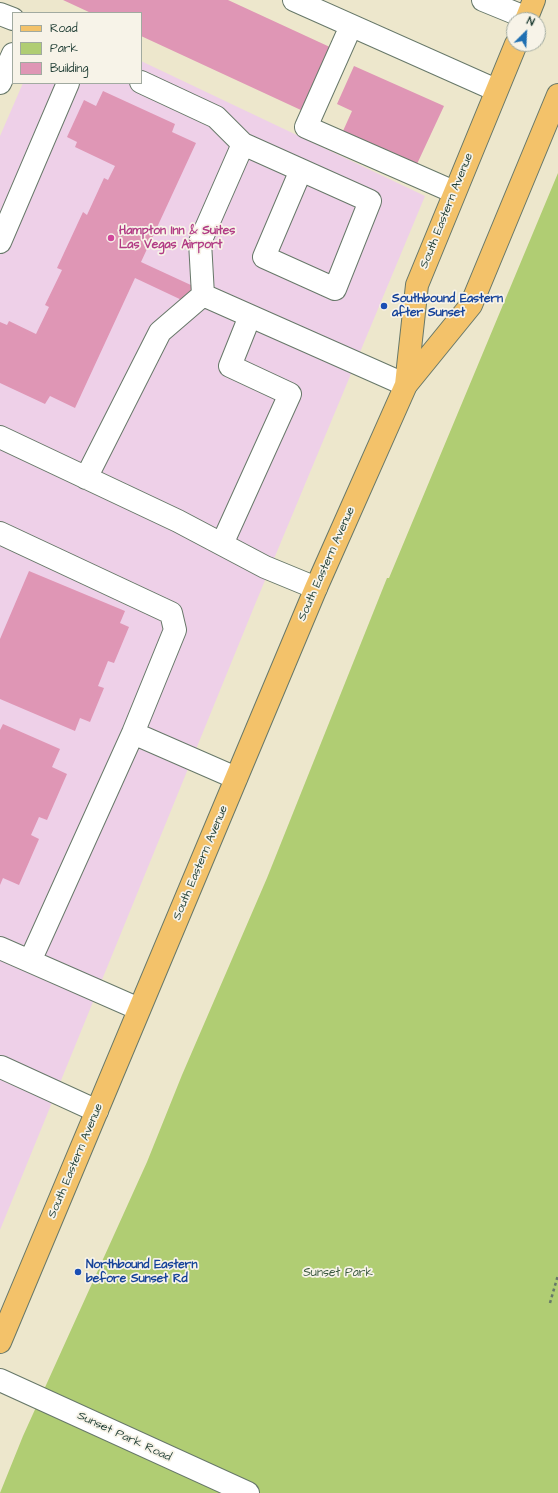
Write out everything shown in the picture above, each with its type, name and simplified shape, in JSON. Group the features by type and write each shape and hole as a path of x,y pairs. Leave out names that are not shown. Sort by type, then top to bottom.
{"main road":[{"name":"South Eastern Avenue","path":"406,385 416,285 513,52"},
{"name":"South Eastern Avenue","path":"0,1342 316,588 406,385 471,305 558,95"}],"street":[{"path":"295,0 496,90"},
{"path":"483,0 525,12"},
{"path":"0,14 12,19"},
{"path":"351,26 306,127 454,192"},
{"path":"0,83 12,56"},
{"path":"142,82 216,117 243,144 301,170 370,201 335,289 264,257 301,170"},
{"path":"0,242 68,84"},
{"path":"203,295 200,242 243,144"},
{"path":"203,295 406,385"},
{"path":"86,478 160,332 203,295"},
{"path":"222,544 290,394 230,366 250,316"},
{"path":"0,438 178,521 265,567 316,588"},
{"path":"0,533 171,613 175,630 133,733 30,961"},
{"path":"133,733 236,778"},
{"path":"0,948 140,1009"},
{"path":"0,1066 97,1111"},
{"name":"Sunset Park Road","path":"0,1380 248,1493"}],"path":[{"path":"550,1303 558,1276"}],"shaded area":[{"path":"142,61 425,196 256,602 0,1230 0,136 23,84 142,84"}],"green space":[{"name":"Sunset Park","path":"558,173 558,1493 0,1493 23,1436 147,1162 182,1075 267,878 387,578 389,578"}],"building":[{"path":"63,0 228,0 332,48 303,111 142,36 142,12 89,12"},
{"path":"354,66 444,106 417,164 343,131 352,111 337,104"},
{"name":"Hampton Inn & Suites Las Vegas Airport","path":"103,91 175,124 172,132 196,143 141,262 193,286 186,302 135,278 75,408 50,396 45,404 0,383 0,322 7,325 9,321 36,334 49,307 45,305 62,270 57,268 83,212 87,215 104,178 108,180 115,166 75,147 77,142 67,137 84,100 96,106"},
{"path":"29,571 125,611 120,623 129,627 114,663 108,661 98,686 104,688 90,722 80,718 75,731 0,699 0,639"},
{"path":"3,724 60,749 52,767 67,774 47,820 39,817 31,835 39,839 19,885 3,878 0,885 0,730"}],"place":[{"name":"Hampton Inn & Suites Las Vegas Airport","path":"111,238"},
{"name":"Southbound Eastern after Sunset","path":"384,306"},
{"name":"Northbound Eastern before Sunset Rd","path":"78,1272"}]}
